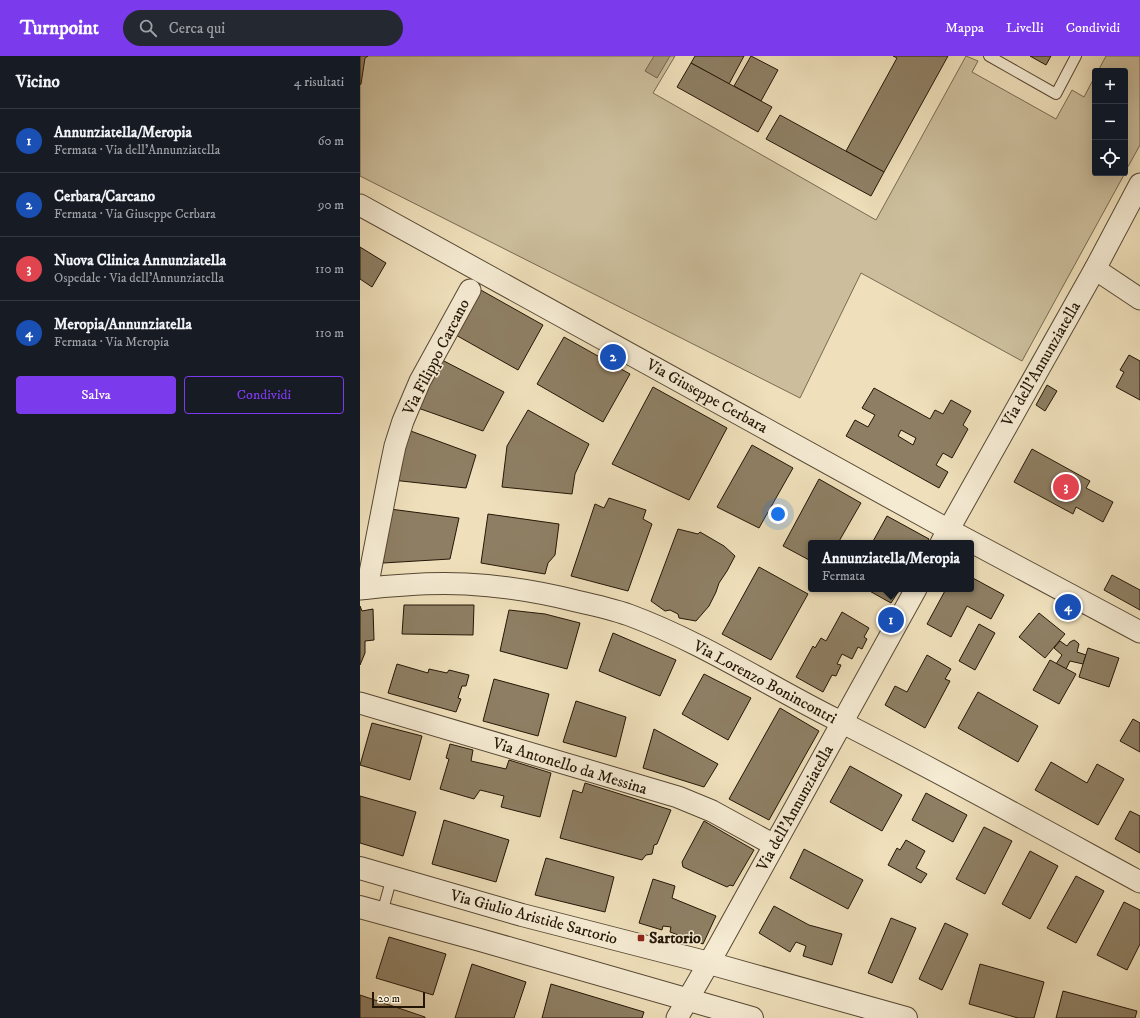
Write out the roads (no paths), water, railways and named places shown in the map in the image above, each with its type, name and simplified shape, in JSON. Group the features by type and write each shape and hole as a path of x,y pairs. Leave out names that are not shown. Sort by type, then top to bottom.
{"street":[{"name":"Via dell'Annunziatella","path":"945,536 1095,269 1140,184"},
{"name":"Via Giuseppe Cerbara","path":"360,205 945,536"},
{"path":"1095,269 1140,299"},
{"name":"Via Filippo Carcano","path":"364,588 395,446 403,421 420,381 470,290"},
{"name":"Via Giuseppe Cerbara","path":"974,550 1140,632"},
{"name":"Via Lorenzo Bonincontri","path":"364,588 436,584 488,585 554,596 615,611 647,623 702,648 928,766 1140,882"},
{"name":"Via dell'Annunziatella","path":"709,963 914,592"},
{"name":"Via Antonello da Messina","path":"360,703 683,799 712,811 774,844"},
{"name":"Via Giulio Aristide Sartorio","path":"360,868 522,915 709,963 906,1018"},
{"path":"360,907 480,940 682,1009 752,1018"},
{"path":"682,1009 709,963"}],"lane":[{"path":"989,56 1056,94 1076,56"},
{"path":"382,913 392,877"}],"place":[{"name":"Cerbara/Carcano","path":"613,357"},
{"name":"Nuova Clinica Annunziatella","path":"1066,487"},
{"name":"Meropia/Annunziatella","path":"1068,607"},
{"name":"Annunziatella/Meropia","path":"891,620"},
{"name":"Sartorio","path":"641,938"}]}
